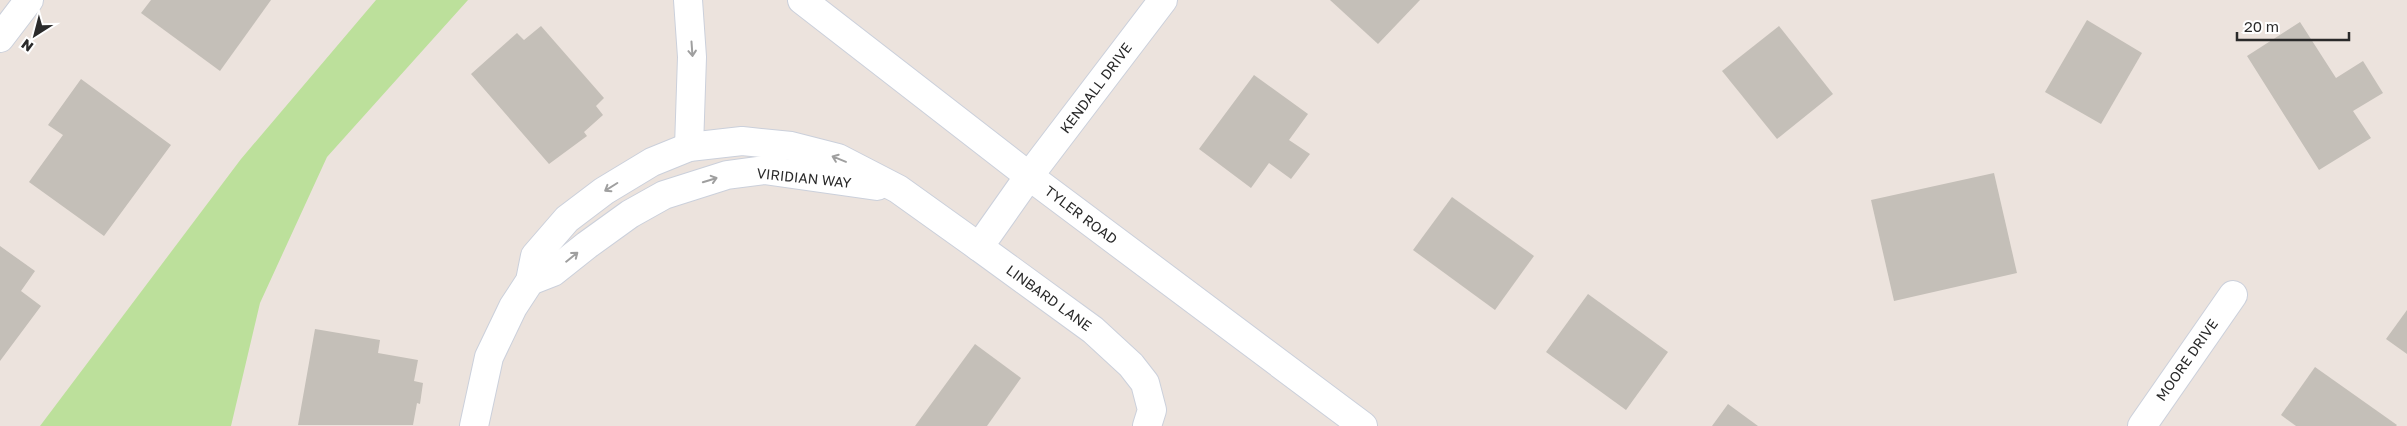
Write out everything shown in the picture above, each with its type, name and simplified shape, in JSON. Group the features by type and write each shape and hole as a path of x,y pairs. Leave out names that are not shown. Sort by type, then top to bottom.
{"street":[{"path":"0,38 28,0"},
{"path":"688,0 692,57 689,147"},
{"name":"TYLER ROAD","path":"802,0 1029,176 1363,426"},
{"name":"KENDALL DRIVE","path":"1029,176 1163,0"},
{"name":"VIRIDIAN WAY","path":"474,426 489,357 513,307 530,281 535,256 568,219 604,191 652,162 689,147 742,141 791,146 838,158 898,189 979,247"},
{"name":"VIRIDIAN WAY","path":"530,281 553,272 630,214 664,195 727,175 764,170 898,189"},
{"path":"979,247 1029,176"},
{"name":"LINBARD LANE","path":"979,247 1093,330 1131,365 1145,383 1152,410 1148,426"},
{"name":"MOORE DRIVE","path":"2142,426 2233,295"}],"green space":[{"path":"376,0 468,0 327,157 260,303 231,426 40,426 241,159"}],"building":[{"path":"151,0 271,0 220,71 141,13"},
{"path":"1330,0 1420,0 1378,44"},
{"path":"2087,20 2142,53 2101,124 2045,92"},
{"path":"2300,22 2336,78 2363,61 2383,93 2353,111 2371,138 2319,170 2247,56"},
{"path":"541,26 604,98 596,106 603,115 584,132 587,136 549,164 471,74 517,33 524,40"},
{"path":"1779,26 1833,94 1777,139 1722,71"},
{"path":"1254,75 1308,114 1289,140 1310,154 1291,179 1269,163 1251,188 1199,149"},
{"path":"81,79 171,145 104,236 29,182 63,135 48,125"},
{"path":"1994,173 2017,273 1894,301 1871,200"},
{"path":"1452,197 1534,256 1495,310 1413,250"},
{"path":"0,246 35,271 21,291 41,306 0,361"},
{"path":"1588,294 1668,352 1626,410 1546,352"},
{"path":"2407,310 2407,354 2386,339"},
{"path":"315,329 380,340 378,353 418,360 414,381 423,383 420,404 417,403 413,425 298,425"},
{"path":"975,344 1021,378 987,426 915,426"},
{"path":"2315,367 2397,425 2296,426 2281,415"},
{"path":"1728,404 1758,426 1712,426"}]}
